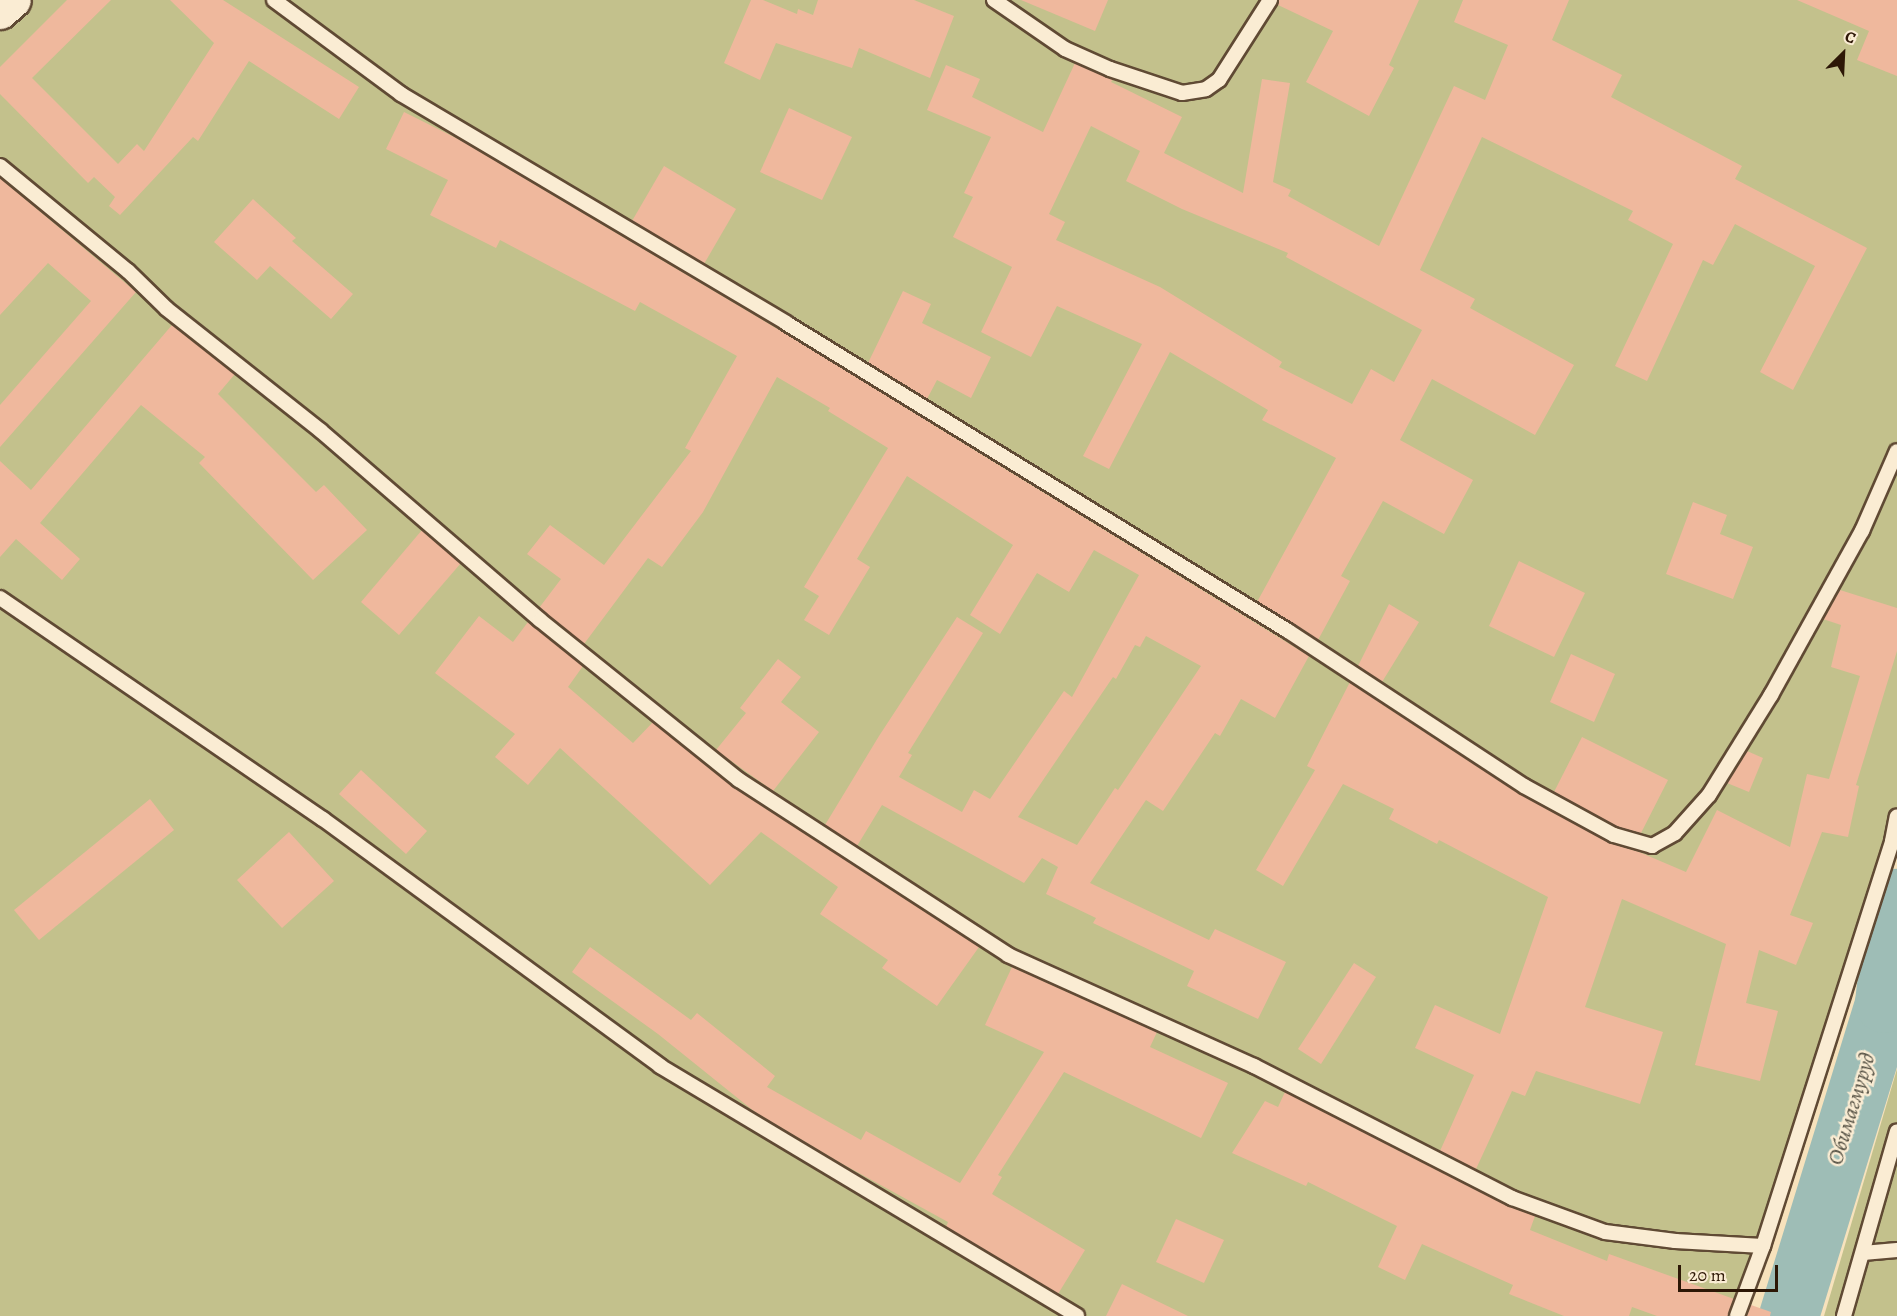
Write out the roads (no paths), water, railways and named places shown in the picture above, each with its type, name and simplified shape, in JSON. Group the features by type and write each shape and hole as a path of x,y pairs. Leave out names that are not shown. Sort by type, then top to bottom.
{"street":[{"path":"0,12 14,0"}],"lane":[{"path":"274,0 401,94 786,322 1288,631 1524,786 1614,835 1633,841 1652,846 1675,833 1709,795 1771,695 1857,542 1897,451"},
{"path":"994,0 1065,49 1110,69 1182,93 1206,89 1219,80 1270,0"},
{"path":"0,166 128,272 168,309 321,431 540,620 740,780 1008,956 1254,1066 1512,1198 1605,1232 1675,1242 1763,1246"},
{"path":"0,598 323,819 660,1066 1077,1316"},
{"path":"1737,1316 1763,1246 1892,841 1897,816"},
{"path":"1844,1316 1897,1131"},
{"path":"1863,1253 1897,1250"}],"waterway":[{"name":"Обимагмуруд","path":"1789,1316 1885,1003 1897,899"}]}
